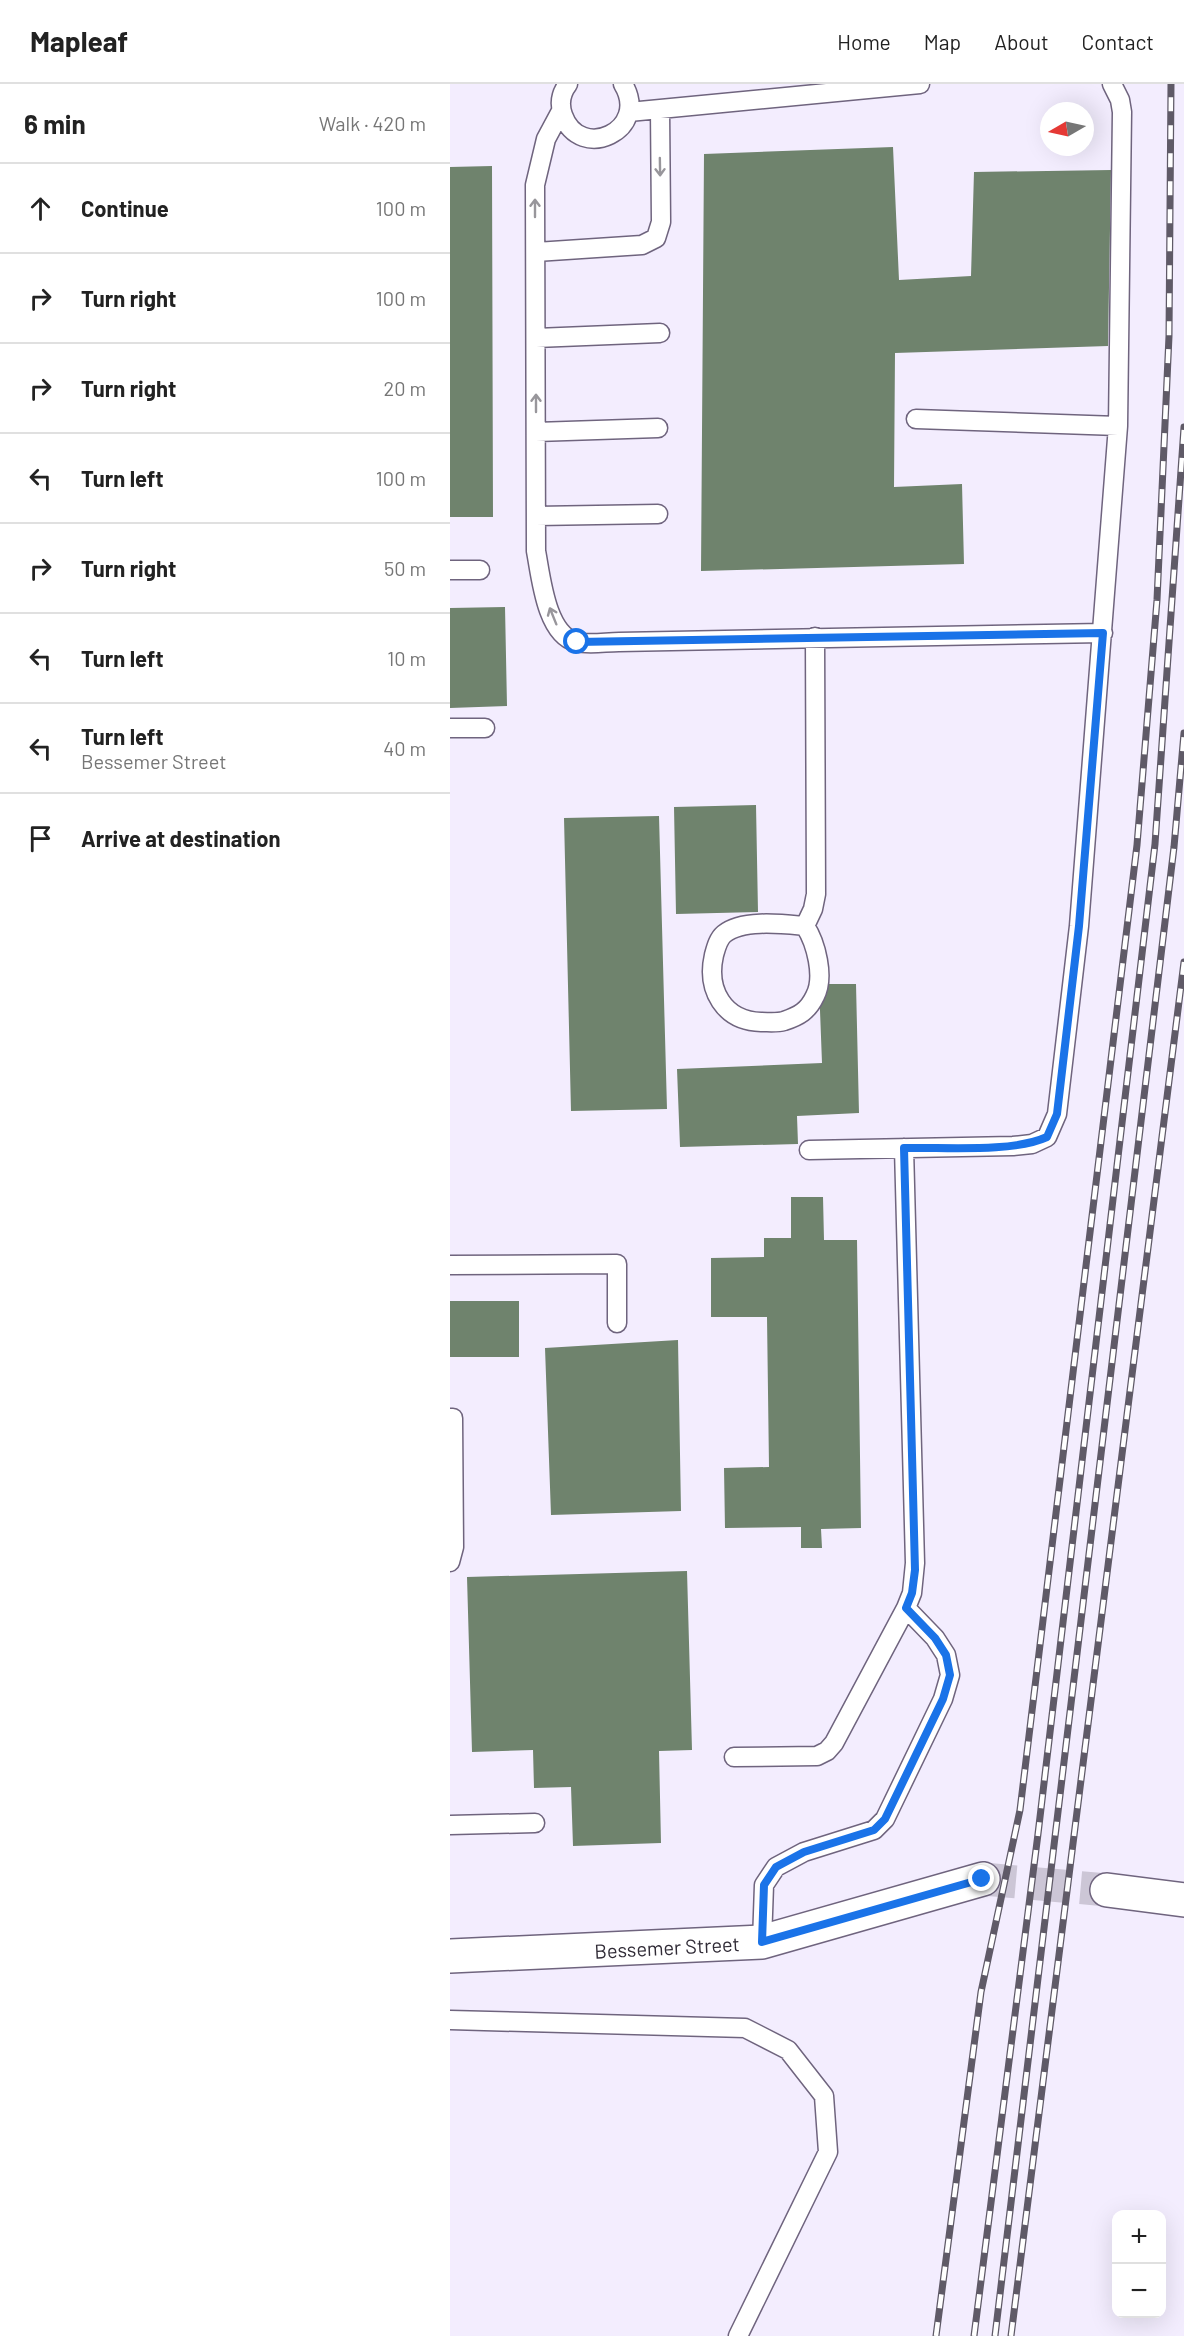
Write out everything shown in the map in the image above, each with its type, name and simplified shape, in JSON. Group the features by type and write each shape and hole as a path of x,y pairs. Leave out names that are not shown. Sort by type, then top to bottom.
{"street":[{"name":"Bessemer Street","path":"450,1956 762,1942 982,1879"},
{"path":"1107,1890 1184,1900"}],"lane":[{"path":"565,85 561,111 565,122 583,137 595,139 616,132 624,123 629,112 629,102 623,84"},
{"path":"629,112 920,84"},
{"path":"809,1150 1032,1144 1047,1137 1057,1114 1079,926 1118,426 1122,112 1120,100 1112,84"},
{"path":"536,252 642,245 656,238 661,222 660,109"},
{"path":"561,111 546,139 535,185 536,516 537,551 542,588 554,622 564,636 577,642 1103,633"},
{"path":"536,338 660,333"},
{"path":"915,419 1118,426"},
{"path":"536,432 658,428"},
{"path":"536,516 658,514"},
{"path":"450,570 480,570"},
{"path":"805,926 813,909 816,894 815,637"},
{"path":"450,728 485,728"},
{"path":"770,923 805,926 811,935 819,964 817,993 809,1008 798,1016 778,1022 748,1020 730,1012 720,1002 714,990 712,975 717,945 724,934 747,925 770,923"},
{"path":"734,1757 818,1756 827,1751 834,1743 912,1593 915,1570 904,1148"},
{"path":"450,1265 616,1263 617,1323"},
{"path":"450,1418 453,1418 454,1547 450,1562"},
{"path":"762,1942 764,1885 776,1867 804,1852 874,1830 885,1819 943,1699 950,1675 946,1655 935,1638 906,1608"},
{"path":"450,1825 535,1824"},
{"path":"450,2020 745,2028 788,2050 824,2096 828,2152 738,2336"}],"building":[{"path":"893,147 899,280 971,276 974,172 1111,170 1108,346 895,353 894,487 962,484 964,564 701,571 704,154"},
{"path":"492,166 493,517 450,517 450,167"},
{"path":"505,607 507,706 450,708 450,608"},
{"path":"756,805 758,912 676,914 674,807"},
{"path":"659,816 667,1109 571,1111 564,818"},
{"path":"819,984 856,984 859,1113 797,1116 798,1144 680,1147 677,1069 822,1063"},
{"path":"791,1197 823,1197 824,1240 857,1240 861,1528 821,1529 822,1548 801,1548 801,1527 725,1528 724,1468 769,1467 767,1317 711,1317 711,1258 764,1257 764,1238 791,1238"},
{"path":"450,1301 519,1301 519,1357 450,1357"},
{"path":"678,1340 681,1511 551,1515 545,1348"},
{"path":"687,1571 692,1750 659,1751 661,1843 573,1846 571,1787 534,1788 533,1750 472,1752 467,1577"}],"tunnel":[{"path":"983,1879 1107,1890"}],"railway":[{"path":"936,2336 981,1992 1020,1810 1137,845 1157,600 1169,336 1171,84"},
{"path":"974,2336 1038,1834 1155,844 1184,427"},
{"path":"995,2336 1174,847 1184,733"},
{"path":"1011,2336 1184,962"}],"route":[{"path":"577,642 1103,633 1079,926 1057,1114 1047,1137 1032,1144 904,1148 915,1570 912,1593 906,1608 935,1638 946,1655 950,1675 943,1699 885,1819 874,1830 804,1852 776,1867 764,1885 762,1942 982,1879"}]}
